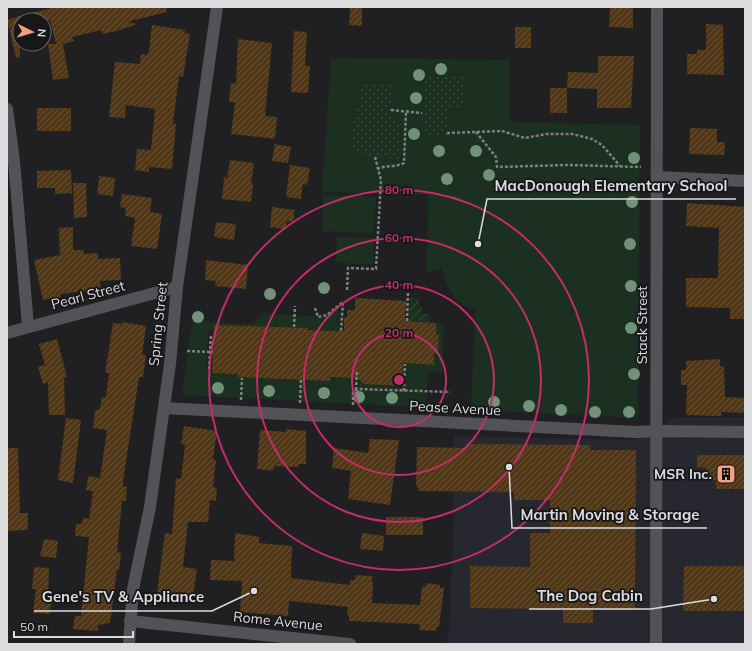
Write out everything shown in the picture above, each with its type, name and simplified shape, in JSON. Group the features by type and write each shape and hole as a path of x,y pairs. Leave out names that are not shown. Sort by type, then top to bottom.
{"street":[{"name":"Spring Street","path":"129,644 134,578 150,507 170,364 177,287 217,7"},
{"name":"Stack Street","path":"656,644 657,7"},
{"path":"7,108 14,154 28,326"},
{"path":"657,177 745,181"},
{"name":"Pearl Street","path":"7,333 28,326 177,287"},
{"name":"Pease Avenue","path":"164,408 636,432 656,430 745,432"},
{"name":"Rome Avenue","path":"130,621 350,644"}],"path":[{"path":"391,110 422,113"},
{"path":"377,169 384,166 401,165 404,163 406,112"},
{"path":"448,133 502,131 525,138 558,134 586,137 602,145 620,166"},
{"path":"476,132 496,157 497,167 642,167"},
{"path":"347,290 348,268 376,269 381,180 375,157"},
{"path":"407,321 408,291"},
{"path":"315,308 318,316 327,315 343,302 341,331"},
{"path":"294,327 295,306"},
{"path":"209,369 212,352 211,334"},
{"path":"187,351 212,352"},
{"path":"404,364 404,391"},
{"path":"353,406 353,393 356,390 357,371"},
{"path":"241,400 242,378"},
{"path":"300,403 301,380"},
{"path":"356,390 450,392"}],"shaded area":[{"path":"677,417 745,417 745,644 446,644 449,628 453,541 454,436 635,440"}],"green space":[{"path":"331,58 510,60 510,122 640,125 638,418 471,410 475,310 467,307 456,299 449,288 441,268 427,273 428,195 322,192"},
{"path":"424,77 464,77 464,107 449,107 447,136 429,134 422,127"},
{"path":"362,83 392,84 391,112 401,126 400,158 373,157 353,152 355,108 360,108"},
{"path":"323,195 376,197 374,233 322,231"},
{"path":"337,237 374,238 373,264 336,263"},
{"path":"410,298 419,298 419,306 422,307 422,314 429,314 429,322 409,321"},
{"path":"337,310 340,312 339,331 238,325 208,331 206,371 238,374 238,377 330,381 330,377 353,378 354,371 403,363 433,365 434,353 438,353 439,335 436,334 436,323 444,325 442,373 428,372 426,406 440,408 182,395 192,321 252,324 263,314 314,316 316,318 327,316"}],"building":[{"path":"56,7 166,7 167,12 127,22 138,24 116,31 102,34 101,30 72,37 74,41 63,44 69,78 53,80 49,52 52,52 52,44 56,44 52,28 52,12 35,12"},
{"path":"350,7 362,7 362,26 349,25"},
{"path":"610,7 633,7 633,28 609,27"},
{"path":"12,18 12,41 7,20"},
{"path":"706,24 723,25 724,75 687,74 687,54 697,54 697,50 706,50"},
{"path":"152,25 185,30 184,33 190,34 183,77 179,76 173,124 176,124 172,169 149,167 149,172 135,170 137,149 151,150 155,109 126,105 125,118 109,117 115,62 140,64 141,54 147,55 149,50"},
{"path":"515,27 531,27 531,48 515,48"},
{"path":"294,31 307,32 305,66 310,66 308,93 291,92"},
{"path":"238,39 272,43 265,116 277,117 275,139 231,134 235,102 229,102 231,83 236,84"},
{"path":"15,52 20,52 20,57 16,58"},
{"path":"598,56 634,56 631,108 597,108 597,89 567,88 568,72 598,73"},
{"path":"550,88 567,88 567,113 550,113"},
{"path":"37,108 71,108 71,131 37,131"},
{"path":"690,128 717,129 717,142 725,142 724,155 689,154"},
{"path":"275,144 291,147 288,163 272,161"},
{"path":"230,160 254,163 251,183 253,184 251,202 222,199 224,177 227,178"},
{"path":"290,165 310,168 307,185 303,184 301,199 286,197"},
{"path":"71,170 72,193 55,194 55,188 37,188 37,171"},
{"path":"99,176 115,178 113,196 97,194"},
{"path":"73,183 86,183 87,217 74,218"},
{"path":"122,194 152,198 150,212 162,214 157,249 131,246 135,218 125,216 126,208 120,207"},
{"path":"687,203 745,207 745,319 730,319 730,308 686,307 686,278 718,278 719,228 686,226"},
{"path":"272,207 295,210 293,222 287,221 285,229 270,227"},
{"path":"216,222 236,224 234,240 214,237"},
{"path":"73,227 73,250 83,250 84,254 98,253 98,259 120,258 121,280 100,281 101,289 60,294 61,297 43,300 34,260 60,255 59,228"},
{"path":"206,260 248,265 246,289 215,286 216,281 205,280"},
{"path":"355,298 406,301 405,321 436,323 436,334 439,335 438,354 434,353 434,365 403,363 402,386 363,384 358,378 330,377 330,381 237,377 238,374 212,373 214,325 308,328 307,330 344,331 344,317 347,317 347,310 355,310"},
{"path":"122,322 146,326 142,355 146,355 143,377 139,377 123,481 123,486 127,487 126,501 122,501 117,552 121,553 119,571 117,570 110,623 98,625 98,631 73,629 75,616 81,616 89,537 75,536 76,524 82,524 83,518 89,519 93,491 86,490 88,476 100,478 107,430 93,428 95,410 100,409 102,397 106,397 109,373 105,373 113,323 122,324"},
{"path":"57,339 67,377 64,378 65,415 49,415 48,382 43,384 38,367 45,365 39,344"},
{"path":"720,359 720,366 724,366 725,397 745,398 745,413 721,412 721,416 686,415 687,385 681,385 681,370 686,370 686,361"},
{"path":"66,418 81,420 73,483 58,480"},
{"path":"184,426 217,431 213,459 216,460 213,487 217,488 216,501 210,500 208,522 188,522 183,567 197,569 193,597 186,596 186,599 168,597 169,594 157,592 165,533 172,534 176,478 181,479 185,445 181,444"},
{"path":"286,429 306,431 306,464 299,464 298,467 274,466 273,471 257,469 260,430 286,432"},
{"path":"370,439 399,440 390,505 348,499 351,471 332,468 334,448 368,453"},
{"path":"466,444 590,445 590,450 636,450 635,609 593,609 593,623 563,623 563,609 470,608 470,566 530,567 530,533 550,533 550,500 514,500 514,492 418,491 418,486 416,486 417,447 466,448"},
{"path":"7,448 18,448 20,513 28,513 28,530 7,531"},
{"name":"MSR Inc.","path":"697,455 745,455 745,489 716,489 716,480 706,480 707,468 697,467"},
{"path":"386,517 423,517 423,535 386,535"},
{"path":"235,533 259,537 259,543 292,546 291,578 350,585 350,580 355,580 355,575 372,576 372,603 420,605 422,586 426,587 427,583 440,585 440,588 444,588 439,627 437,627 436,631 419,630 420,625 418,624 349,621 349,616 347,616 348,607 289,601 288,616 240,612 242,581 210,580 211,560 234,561"},
{"path":"362,533 384,536 383,551 360,549"},
{"path":"44,539 58,541 56,558 40,556"},
{"path":"684,566 745,566 745,611 683,611"},
{"path":"34,567 49,568 48,596 52,597 50,614 33,613 36,589 32,589"}],"place":[{"name":"MacDonough Elementary School","path":"478,244"},
{"name":"Martin Moving & Storage","path":"509,467"},
{"name":"MSR Inc.","path":"726,474"},
{"name":"Gene's TV & Appliance","path":"254,591"},
{"name":"The Dog Cabin","path":"714,599"}]}
